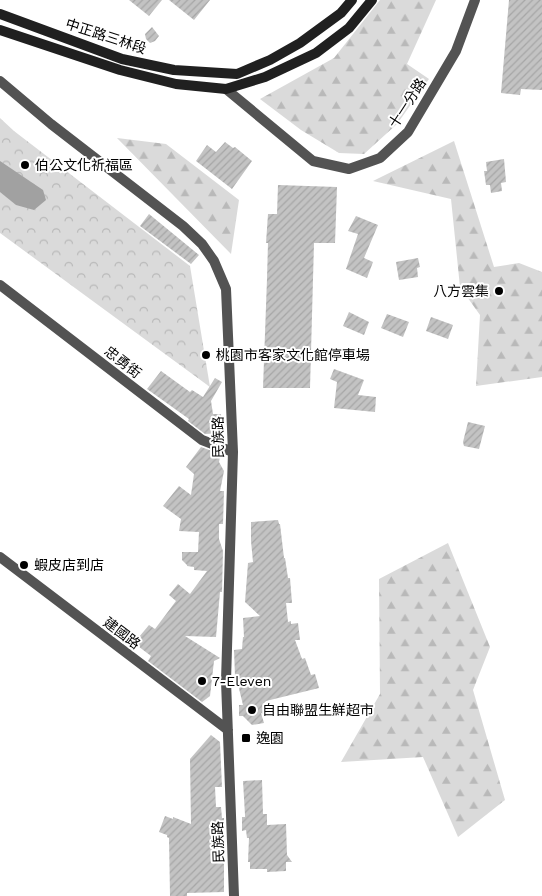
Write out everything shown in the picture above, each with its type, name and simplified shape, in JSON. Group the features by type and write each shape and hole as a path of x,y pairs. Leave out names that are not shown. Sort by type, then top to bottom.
{"main road":[{"name":"中正路三林段","path":"0,14 122,59 174,70 237,74 270,60 300,43 341,14 352,0"},
{"path":"226,89 265,77 316,53 349,28 372,0"},
{"name":"中正路三林段","path":"0,30 120,70 176,84 226,89"}],"street":[{"name":"十一分路","path":"226,89 313,161 349,169 380,158 408,132 456,51 475,0"},
{"name":"民族路","path":"0,81 51,124 183,226 202,244 214,262 226,289 233,452 226,681 234,896"},
{"name":"忠勇街","path":"0,284 202,440 233,452"},
{"name":"建國路","path":"0,557 228,730"}],"green space":[{"path":"380,0 436,0 407,64 429,79 397,124 364,154 339,153 301,130 260,99 334,58"},
{"path":"0,118 14,131 190,266 210,387 0,233"},
{"path":"117,138 166,144 239,200 231,254"},
{"path":"454,141 494,267 519,263 542,272 542,377 476,386 480,315 460,287 451,199 373,181"},
{"path":"448,543 490,647 473,690 505,800 458,837 423,757 341,762 380,694 379,579"}],"shaded area":[{"path":"0,161 43,190 46,200 34,210 16,205 0,192"}],"building":[{"path":"129,0 162,0 149,16"},
{"path":"169,0 210,0 194,20"},
{"path":"509,0 542,0 542,90 521,89 520,95 501,93"},
{"path":"152,27 159,36 150,43 146,39 145,34"},
{"path":"225,142 233,148 235,147 252,161 232,189 196,161 207,145 216,152"},
{"path":"504,159 506,182 501,183 502,191 491,193 490,185 486,185 484,171 487,171 486,162"},
{"path":"278,185 337,187 335,243 314,243 310,388 263,388 268,214 277,214"},
{"path":"149,214 199,255 191,264 140,226"},
{"path":"356,216 378,225 364,258 373,262 367,278 346,269 358,234 348,231"},
{"path":"418,258 420,267 417,268 418,277 399,280 396,262"},
{"path":"349,312 369,322 364,335 343,326"},
{"path":"387,314 409,322 403,337 381,328"},
{"path":"431,317 453,325 448,339 426,331"},
{"path":"334,369 364,380 358,395 376,397 375,412 334,408 337,382 330,379"},
{"path":"161,371 190,392 192,390 203,397 215,378 222,382 211,401 213,414 221,414 222,433 205,434 188,421 189,419 147,389"},
{"path":"468,422 485,426 479,449 464,446 463,442"},
{"path":"201,447 212,451 220,457 219,462 224,471 220,491 224,491 223,524 219,524 219,539 223,551 222,592 220,592 216,637 185,636 220,658 214,661 210,696 202,702 148,661 151,656 134,643 149,625 155,629 176,601 169,595 178,584 190,594 207,571 194,570 194,567 187,566 182,560 182,552 198,552 199,532 179,531 181,519 163,506 179,486 191,495 194,474 186,467"},
{"path":"278,520 288,578 290,578 292,603 286,603 288,622 291,621 291,624 298,623 300,640 295,640 302,659 305,658 311,675 315,674 319,688 266,701 264,703 266,715 261,713 264,723 252,725 243,716 239,716 239,705 243,705 235,676 234,650 242,649 244,637 243,618 260,616 245,602 248,563 253,562 251,522"},
{"path":"211,735 220,742 222,787 215,787 216,807 221,807 222,818 224,818 224,892 187,893 187,896 170,896 169,838 167,835 159,832 165,816 191,824 190,759"},
{"path":"262,780 263,814 267,814 267,825 286,824 287,855 292,862 286,862 286,871 267,872 267,869 250,869 250,862 248,862 249,838 247,838 246,830 242,831 242,817 245,817 243,781"}],"place":[{"name":"伯公文化祈福區","path":"25,165"},
{"name":"八方雲集","path":"499,291"},
{"name":"桃園市客家文化館停車場","path":"206,355"},
{"name":"蝦皮店到店","path":"24,565"},
{"name":"7-Eleven","path":"202,681"},
{"name":"自由聯盟生鮮超市","path":"252,710"},
{"name":"逸園","path":"246,738"}]}
